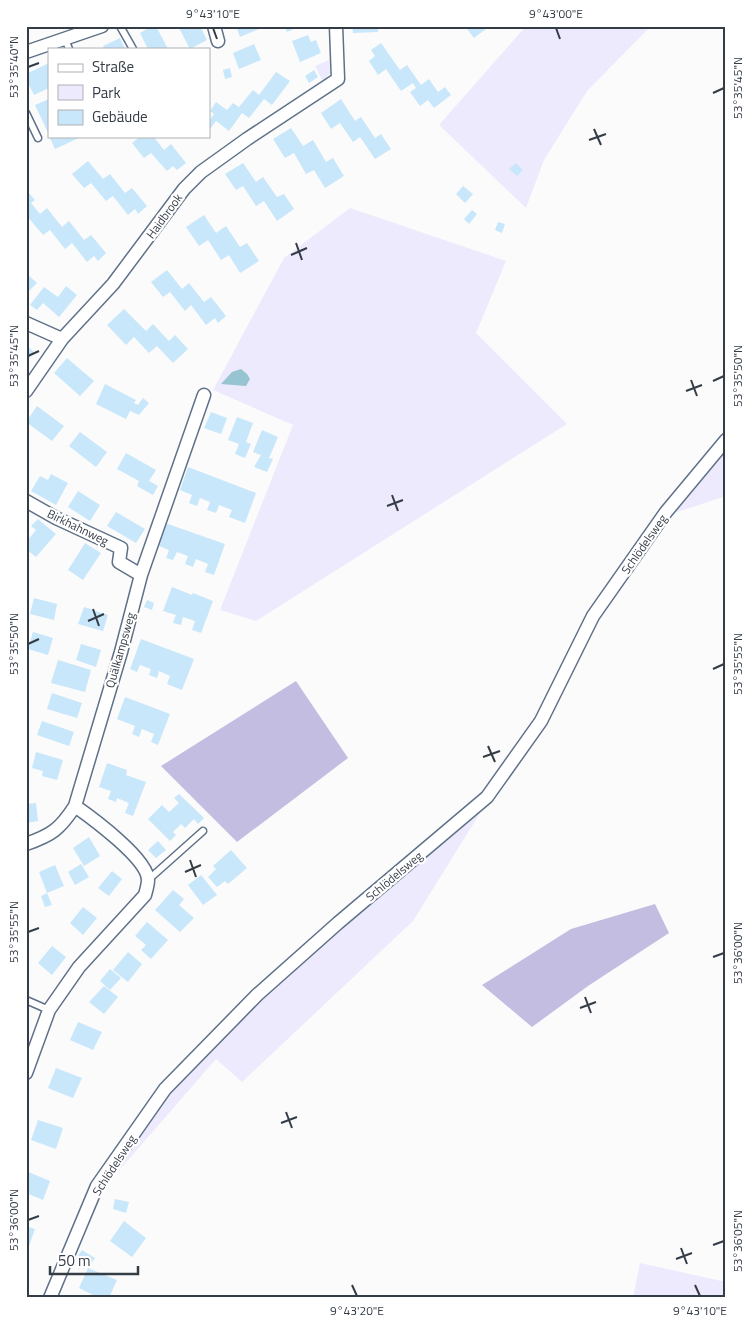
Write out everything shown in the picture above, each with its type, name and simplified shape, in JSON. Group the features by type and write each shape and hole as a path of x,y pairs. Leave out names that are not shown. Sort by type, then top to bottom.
{"street":[{"path":"26,52 66,44 102,26"},
{"path":"214,26 218,41"},
{"name":"Haidbrook","path":"26,391 62,339 113,284 184,189 201,172 247,138 338,79 336,26"},
{"path":"26,323 62,339"},
{"name":"Quälkampsweg","path":"26,844 44,838 64,824 75,806 121,652 141,575 204,395"},
{"name":"Schlödelsweg","path":"50,1298 97,1186 165,1089 257,995 338,923 487,797 541,722 593,616 666,512 726,440"},
{"name":"Birkhahnweg","path":"26,501 56,518 121,548 119,562 141,575"},
{"path":"26,1073 49,1010 79,967 145,896 148,880 144,868 106,828 75,806"}],"lane":[{"path":"120,26 132,48"},
{"path":"26,113 38,138"},
{"path":"148,880 203,831"},
{"path":"26,1000 49,1010"}],"green space":[{"path":"526,26 651,26 587,91 544,160 526,208 439,125"},
{"path":"329,60 330,73 323,82 315,66"},
{"path":"350,208 506,261 476,333 567,424 256,621 220,610 293,425 213,390 284,258"},
{"path":"726,445 726,496 671,514"},
{"path":"480,813 413,921 242,1082 216,1059 115,1175 114,1169 167,1094 276,984"},
{"path":"640,1263 726,1282 726,1298 633,1298"}],"shaded area":[{"path":"296,681 348,758 237,842 161,766"},
{"path":"655,904 669,933 588,986 532,1027 482,985 571,929"}],"water":[{"path":"241,369 250,379 246,386 221,384 232,372"}],"building":[{"path":"152,26 156,26 167,48 148,48 140,33"},
{"path":"183,26 200,26 207,40 189,48 179,28"},
{"path":"236,26 258,26 259,29 240,37"},
{"path":"285,26 300,26 287,32"},
{"path":"352,26 378,26 378,32 353,33"},
{"path":"465,26 490,26 474,38"},
{"path":"308,35 311,42 316,40 321,53 300,62 292,41"},
{"path":"120,38 125,48 104,48 103,46"},
{"path":"381,43 400,70 407,65 421,85 429,79 438,92 445,87 451,95 434,108 428,100 420,106 410,92 416,88 413,83 401,91 386,69 378,75 369,61 375,56 371,50"},
{"path":"254,44 261,60 239,69 233,53"},
{"path":"48,63 48,88 34,95 26,79 26,74"},
{"path":"230,68 232,77 225,79 223,70"},
{"path":"314,70 318,77 309,83 305,76"},
{"path":"276,72 290,81 272,105 264,99 249,118 242,113 229,131 216,121 210,129 210,120 214,114 210,111 216,102 227,110 233,103 239,107 253,90 259,95"},
{"path":"48,99 48,133 35,105"},
{"path":"341,99 355,121 361,117 375,138 381,134 391,149 375,159 360,137 353,142 340,123 331,129 321,113"},
{"path":"291,128 303,146 313,140 326,162 333,158 344,176 325,188 314,170 306,174 294,153 285,158 273,139"},
{"path":"50,138 79,138 55,149"},
{"path":"138,138 155,138 164,150 171,144 186,163 177,170 173,166 167,171 151,153 144,158 132,143"},
{"path":"88,161 103,179 110,174 125,193 132,188 147,206 138,214 135,209 128,215 113,196 106,201 91,183 84,188 72,174"},
{"path":"243,163 256,182 263,177 277,197 284,194 294,209 277,221 264,201 256,206 243,186 236,190 225,174"},
{"path":"516,163 523,170 517,176 509,169"},
{"path":"463,186 473,194 465,203 456,194"},
{"path":"28,192 35,200 31,203 40,214 47,208 62,227 69,221 84,240 91,235 106,253 98,261 94,256 87,262 72,243 65,249 50,230 43,235 26,217 26,194"},
{"path":"472,210 477,214 469,224 464,219"},
{"path":"204,215 216,233 226,226 240,247 247,243 259,261 240,273 229,255 221,260 208,240 199,246 186,227"},
{"path":"498,222 505,224 502,233 495,230"},
{"path":"167,270 182,289 189,283 204,302 211,297 226,316 218,323 215,318 206,325 191,305 185,311 170,292 163,297 151,282"},
{"path":"26,273 37,283 26,294"},
{"path":"66,286 77,295 59,317 43,303 37,310 30,305 44,287 58,297"},
{"path":"124,309 146,331 153,324 169,341 175,335 188,349 173,363 157,346 149,353 134,337 126,345 107,325"},
{"path":"26,345 34,352 26,361"},
{"path":"67,358 94,381 80,396 54,373"},
{"path":"105,384 136,400 134,403 138,405 143,398 149,403 139,415 130,411 126,419 96,404"},
{"path":"37,406 64,426 52,441 26,422"},
{"path":"211,412 227,418 221,434 204,428"},
{"path":"237,417 253,423 246,442 251,444 245,458 235,454 239,444 228,440"},
{"path":"262,430 278,437 269,458 273,459 267,472 254,467 261,455 253,452"},
{"path":"80,432 107,452 96,467 69,446"},
{"path":"126,453 156,470 149,481 158,486 153,495 137,486 139,481 117,469"},
{"path":"188,467 256,493 245,523 229,517 232,510 219,505 216,513 207,510 210,502 200,498 197,506 189,503 192,495 180,490"},
{"path":"51,474 68,483 56,505 31,491 40,476 48,480"},
{"path":"78,491 100,505 90,521 68,507"},
{"path":"116,512 145,529 136,543 107,526"},
{"path":"38,519 56,534 36,557 26,549 26,542 36,530 31,526"},
{"path":"165,523 225,544 214,575 205,572 208,564 196,559 193,567 185,564 188,556 177,552 173,560 166,558 169,550 157,545"},
{"path":"85,543 101,553 83,580 68,570"},
{"path":"172,587 213,601 201,633 192,630 195,621 183,617 181,625 173,623 176,615 163,611"},
{"path":"34,598 57,604 54,620 30,614"},
{"path":"147,600 154,603 152,610 144,607"},
{"path":"84,607 108,615 103,631 78,624"},
{"path":"33,632 53,638 48,655 28,649"},
{"path":"141,639 194,659 182,690 167,684 170,676 159,671 157,678 149,675 151,669 140,665 137,672 130,669"},
{"path":"81,644 101,650 96,667 76,660"},
{"path":"58,660 91,670 85,692 51,683"},
{"path":"52,693 82,703 77,718 47,709"},
{"path":"125,697 170,714 158,745 151,742 154,734 142,729 139,737 132,734 135,726 117,719"},
{"path":"42,721 74,732 69,746 37,735"},
{"path":"36,752 63,760 57,780 42,776 43,771 32,768"},
{"path":"107,763 127,770 126,775 146,782 133,816 125,813 129,803 117,798 116,802 108,799 111,791 99,787"},
{"path":"179,794 204,818 198,824 194,819 185,828 181,824 173,832 176,835 170,841 148,819 162,805 169,812 179,803 174,798"},
{"path":"36,803 38,821 26,823 26,804"},
{"path":"89,837 100,856 84,866 73,848"},
{"path":"158,841 166,850 156,858 148,850"},
{"path":"231,850 247,868 228,884 225,881 217,887 208,877 216,869 213,866"},
{"path":"81,864 89,877 75,885 68,872"},
{"path":"55,865 64,886 47,893 39,872"},
{"path":"112,871 122,879 109,896 98,888"},
{"path":"201,875 217,895 203,905 188,885"},
{"path":"173,890 184,899 179,905 194,918 180,932 155,910"},
{"path":"47,893 52,905 45,907 41,896"},
{"path":"83,907 97,918 83,935 70,923"},
{"path":"147,922 168,940 151,959 141,950 146,945 135,936"},
{"path":"52,946 66,957 52,975 38,963"},
{"path":"128,952 142,964 128,982 113,970"},
{"path":"110,969 121,978 110,990 100,981"},
{"path":"104,986 118,997 104,1014 89,1002"},
{"path":"78,1022 102,1032 93,1050 70,1040"},
{"path":"56,1068 82,1078 73,1098 48,1088"},
{"path":"38,1120 63,1128 56,1149 31,1140"},
{"path":"26,1171 50,1181 43,1200 26,1193"},
{"path":"115,1199 129,1202 126,1213 113,1209"},
{"path":"124,1221 146,1238 132,1257 110,1241"},
{"path":"26,1226 35,1229 28,1249 26,1248"},
{"path":"82,1250 95,1258 89,1267 76,1259"},
{"path":"88,1268 117,1280 109,1298 99,1298 79,1288"}]}
